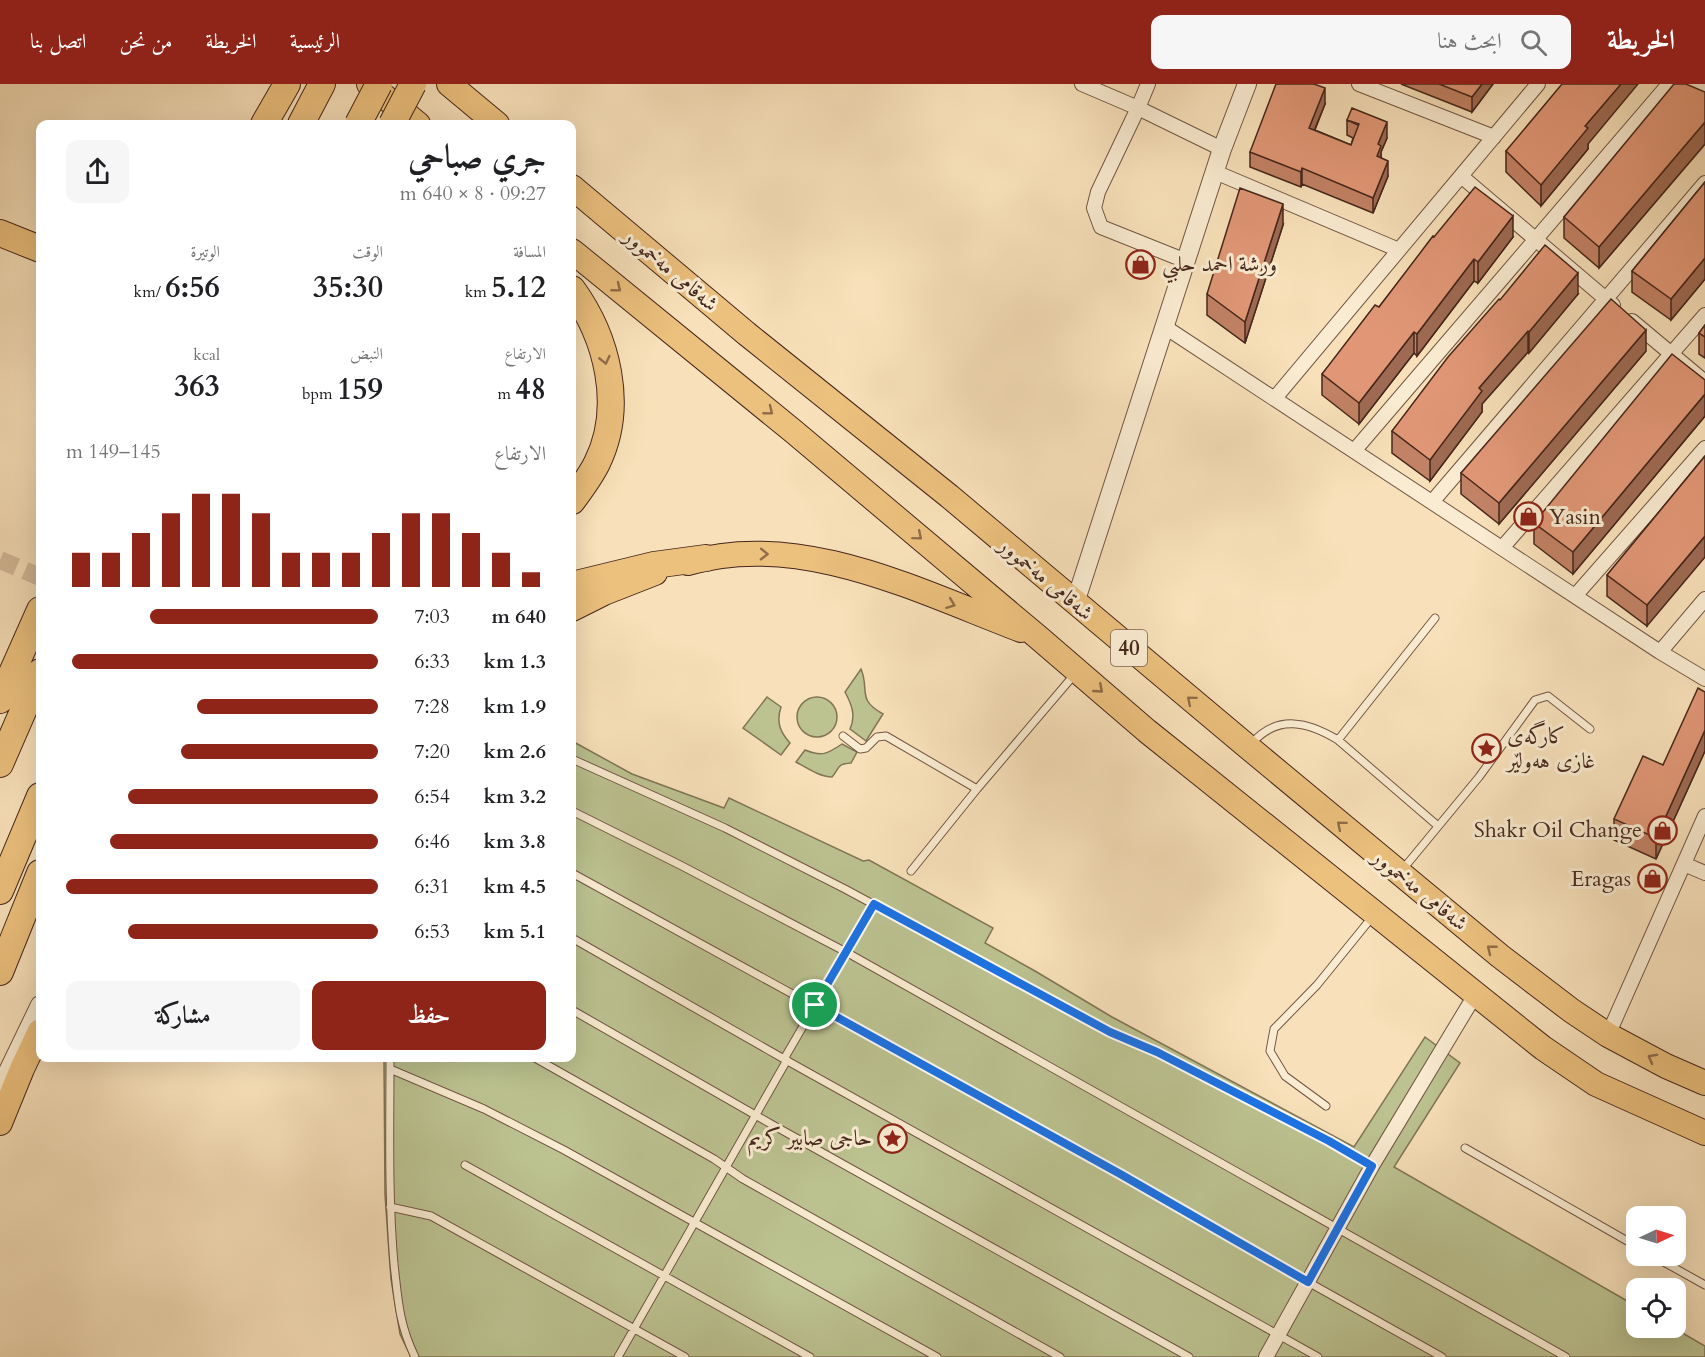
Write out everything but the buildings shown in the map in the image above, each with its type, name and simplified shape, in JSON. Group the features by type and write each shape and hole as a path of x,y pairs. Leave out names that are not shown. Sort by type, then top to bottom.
{"highway":[{"path":"266,120 286,84"},
{"path":"305,116 322,84"},
{"path":"369,84 413,120"},
{"path":"360,120 379,84"},
{"path":"394,120 413,84"},
{"path":"449,84 492,120"},
{"name":"شەقامی مەخموور","path":"576,190 747,334 949,496 1500,956 1572,1011 1608,1035 1666,1066 1705,1083"},
{"path":"0,233 36,247"},
{"name":"شەقامی مەخموور","path":"576,254 793,431 1147,731 1543,1048 1596,1084 1705,1134"},
{"path":"576,294 593,322 600,341 610,381 611,409 598,461 576,496"},
{"path":"576,584 654,565 728,555 765,554 801,557 881,576 1039,638"},
{"path":"576,607 604,593 653,574 706,558"},
{"path":"0,700 36,619"},
{"path":"0,764 36,681"},
{"path":"0,891 36,806"},
{"path":"2,967 36,883"},
{"path":"2,967 36,912"},
{"path":"0,1123 36,1039"}],"street":[{"path":"1082,84 1138,108 1222,149"},
{"path":"1148,84 1098,192 1094,208 1101,227 1186,261"},
{"path":"1075,603 1222,149 1247,84"},
{"path":"1359,84 1494,137"},
{"path":"1275,398 1538,84"},
{"path":"1354,450 1669,84"},
{"path":"1694,84 1705,89"},
{"path":"1215,172 1400,250"},
{"path":"1461,176 1705,382"},
{"path":"1431,502 1705,183"},
{"path":"1502,548 1705,315"},
{"path":"1165,327 1660,652 1705,679"},
{"path":"1575,596 1705,448"},
{"path":"1660,652 1705,598"},
{"path":"1608,1035 1705,816"},
{"path":"1684,864 1705,873"},
{"path":"1266,1357 1372,1166 1475,995"},
{"path":"0,1088 36,1013"}],"lane":[{"path":"1338,740 1435,618"},
{"path":"911,871 977,789 1078,671"},
{"path":"1399,874 1479,777 1535,700 1548,696 1590,729"},
{"path":"1248,747 1261,733 1286,723 1322,730 1338,740 1438,826"},
{"path":"843,736 860,749 866,748 877,736 886,736 977,789"},
{"path":"576,761 725,828 874,904 1110,1032 1157,1052 1329,1141 1372,1166"},
{"path":"576,813 846,952 1566,1357"},
{"path":"576,875 1122,1175 1442,1357"},
{"path":"618,1357 874,904"},
{"path":"1326,1106 1285,1076 1270,1051 1274,1029 1317,985 1374,914"},
{"path":"576,940 785,1060 1318,1357"},
{"path":"576,1012 1189,1357"},
{"path":"390,1062 392,1236 402,1323 415,1357"},
{"path":"542,1062 726,1167 742,1179 1060,1357"},
{"path":"390,1069 484,1109 564,1150 937,1357"},
{"path":"1465,1148 1626,1240"},
{"path":"465,1165 810,1357"},
{"path":"390,1207 431,1216 685,1357"},
{"path":"1671,1266 1705,1285"}],"green space":[{"path":"861,669 869,704 883,714 866,741 850,729 853,720 852,710 845,692"},
{"path":"767,697 781,707 780,726 790,743 781,755 743,728"},
{"path":"817,697 831,703 837,717 831,731 817,737 803,731 797,717 803,703"},
{"path":"576,743 632,774 724,808 729,798 863,861 869,860 993,928 985,943 1112,1017 1354,1147 1425,1037 1460,1063 1394,1167 1626,1300 1626,1338 1686,1338 1686,1335 1705,1346 1705,1357 411,1357 400,1334 391,1279 385,1195 384,1062 576,1062"},
{"path":"842,744 857,752 851,763 841,765 832,777 818,774 796,762 805,750 824,753"}],"tunnel":[{"path":"0,560 36,575"}],"place":[{"name":"ورشة احمد حلبي","path":"1141,264"},
{"name":"Yasin","path":"1528,517"},
{"name":"کارگەی غازی هەولێر","path":"1486,749"},
{"name":"Shakr Oil Change","path":"1663,830"},
{"name":"Eragas","path":"1652,879"},
{"name":"حاجی صابیر کریم","path":"893,1138"}],"route":[{"path":"874,904 1110,1032 1157,1052 1329,1141 1372,1166 1308,1282 1122,1175 815,1005 874,904"}]}
